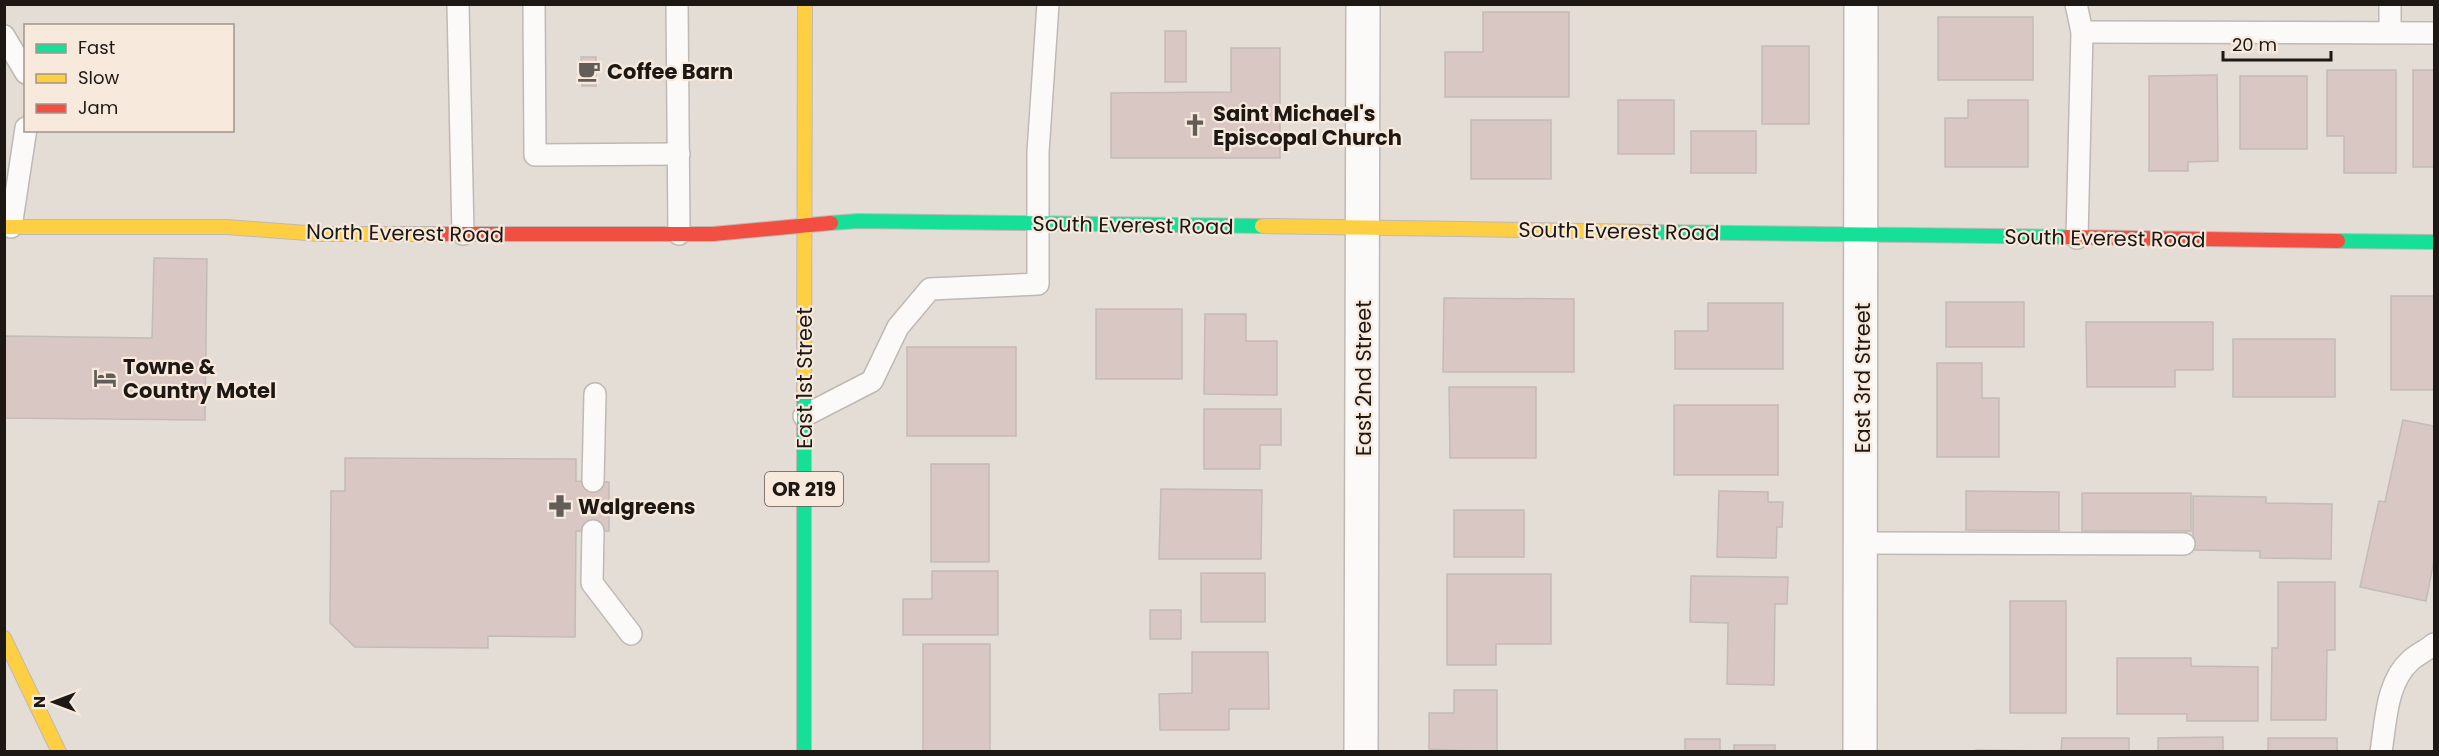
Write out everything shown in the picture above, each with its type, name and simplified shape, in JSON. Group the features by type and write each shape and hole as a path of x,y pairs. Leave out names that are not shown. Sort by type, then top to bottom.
{"street":[{"name":"East 1st Street","path":"804,752 805,4"},
{"name":"East 2nd Street","path":"1361,752 1363,4"},
{"name":"East 3rd Street","path":"1860,752 1861,4"},
{"name":"South Everest Road","path":"804,226 858,221 2434,242"},
{"name":"North Everest Road","path":"8,227 227,227 320,234 713,234 804,226"},
{"path":"4,638 59,752"}],"lane":[{"path":"458,4 463,234"},
{"path":"534,4 535,155 679,154"},
{"path":"677,4 679,234"},
{"path":"804,416 872,381 898,327 930,289 1038,284 1038,152 1048,4"},
{"path":"2076,4 2082,32 2077,238"},
{"path":"2390,4 2390,32"},
{"path":"2082,32 2434,33"},
{"path":"4,36 24,70"},
{"path":"8,227 25,132"},
{"path":"593,482 595,394"},
{"path":"592,531 592,583 631,634"},
{"path":"1861,543 2184,544"},
{"path":"2381,752 2388,705 2395,681 2410,661 2434,644"}],"building":[{"path":"1483,12 1569,12 1569,97 1445,97 1445,52 1483,52"},
{"path":"1938,17 2033,17 2033,80 1938,80"},
{"path":"1165,31 1186,31 1186,82 1165,82"},
{"path":"1762,46 1809,46 1809,124 1762,124"},
{"name":"Saint Michael's Episcopal Church","path":"1231,48 1280,48 1280,158 1111,158 1111,93 1231,92"},
{"name":"Coffee Barn","path":"581,57 596,57 596,86 582,86"},
{"path":"2327,70 2396,70 2396,173 2344,173 2344,136 2327,136"},
{"path":"2413,70 2434,70 2434,167 2413,167"},
{"path":"2217,75 2218,161 2188,162 2188,171 2149,171 2149,76"},
{"path":"2240,76 2307,76 2307,149 2240,149"},
{"path":"1618,100 1674,100 1674,154 1618,154"},
{"path":"1968,100 2028,100 2028,167 1945,167 1945,118 1968,118"},
{"path":"1471,120 1551,120 1551,179 1471,179"},
{"path":"1691,131 1756,131 1756,173 1691,173"},
{"name":"Towne & Country Motel","path":"154,258 207,259 205,420 4,418 4,336 152,338"},
{"path":"2391,296 2434,296 2434,390 2391,390"},
{"path":"1444,298 1574,299 1574,372 1443,372"},
{"path":"1946,302 2024,302 2024,347 1946,347"},
{"path":"1708,303 1783,303 1783,369 1675,369 1675,331 1708,331"},
{"path":"1096,309 1182,309 1182,379 1096,379"},
{"path":"1205,314 1246,314 1246,341 1277,341 1277,395 1204,394"},
{"path":"2086,322 2213,322 2213,370 2175,370 2175,387 2087,387"},
{"path":"2233,339 2335,339 2335,397 2233,397"},
{"path":"907,347 1016,347 1016,436 907,436"},
{"path":"1937,363 1982,363 1982,398 1999,398 1999,457 1937,457"},
{"path":"1449,387 1536,387 1536,458 1450,458"},
{"path":"1674,405 1778,405 1778,475 1674,475"},
{"path":"1204,409 1281,409 1281,445 1260,445 1260,469 1204,469"},
{"path":"2403,420 2434,426 2434,560 2426,601 2360,587 2379,501 2385,502"},
{"name":"Walgreens","path":"345,458 576,459 576,481 609,482 609,531 576,531 575,637 488,636 488,648 355,647 330,623 331,491 345,491"},
{"path":"931,464 989,464 989,562 931,562"},
{"path":"1161,489 1262,490 1261,559 1159,559"},
{"path":"1719,491 1768,492 1768,502 1783,502 1782,527 1777,527 1776,558 1717,557"},
{"path":"1966,491 2059,492 2059,531 1966,530"},
{"path":"2082,493 2191,493 2191,531 2082,531"},
{"path":"2193,496 2266,497 2266,503 2332,504 2331,559 2260,558 2260,551 2193,550"},
{"path":"1454,510 1524,510 1524,557 1454,557"},
{"path":"932,571 998,571 998,635 903,635 903,599 932,599"},
{"path":"1201,573 1265,573 1265,622 1201,622"},
{"path":"1447,574 1551,574 1551,644 1496,644 1496,665 1447,665"},
{"path":"1691,576 1788,577 1787,604 1775,604 1774,685 1727,684 1728,623 1690,622"},
{"path":"2278,582 2335,582 2335,650 2327,650 2326,720 2271,720 2272,648 2278,648"},
{"path":"2010,601 2066,601 2066,713 2010,713"},
{"path":"1150,610 1181,610 1181,639 1150,639"},
{"path":"923,644 990,644 990,752 923,752"},
{"path":"1192,652 1268,652 1269,709 1229,709 1229,730 1160,730 1159,694 1192,693"},
{"path":"2117,658 2191,658 2191,666 2258,667 2258,721 2187,721 2187,714 2117,714"},
{"path":"1454,690 1497,690 1497,752 1429,749 1429,713 1454,713"},
{"path":"2223,737 2223,752 2158,752 2158,738"},
{"path":"2062,738 2129,738 2129,752 2061,752"},
{"path":"2268,738 2337,738 2337,752 2268,752"},
{"path":"1685,739 1720,739 1720,752 1685,752"},
{"path":"1734,745 1775,745 1775,752 1734,752"},
{"path":"1976,750 2051,751 2051,752 1976,752"}],"traffic: fast":[{"path":"831,223 858,221 1262,226"},
{"path":"1647,232 2067,237"},
{"path":"2338,241 2434,242"},
{"path":"804,392 804,752"}],"traffic: slow":[{"path":"804,392 805,4"},
{"path":"1262,226 1647,232"},
{"path":"4,227 227,227 320,234 444,234"},
{"path":"4,638 59,752"}],"traffic: jam":[{"path":"444,234 713,234 831,223"},
{"path":"2067,237 2338,241"}],"place":[{"name":"Coffee Barn","path":"589,71"},
{"name":"Saint Michael's Episcopal Church","path":"1195,125"},
{"name":"Towne & Country Motel","path":"105,378"},
{"name":"Walgreens","path":"560,506"}]}
